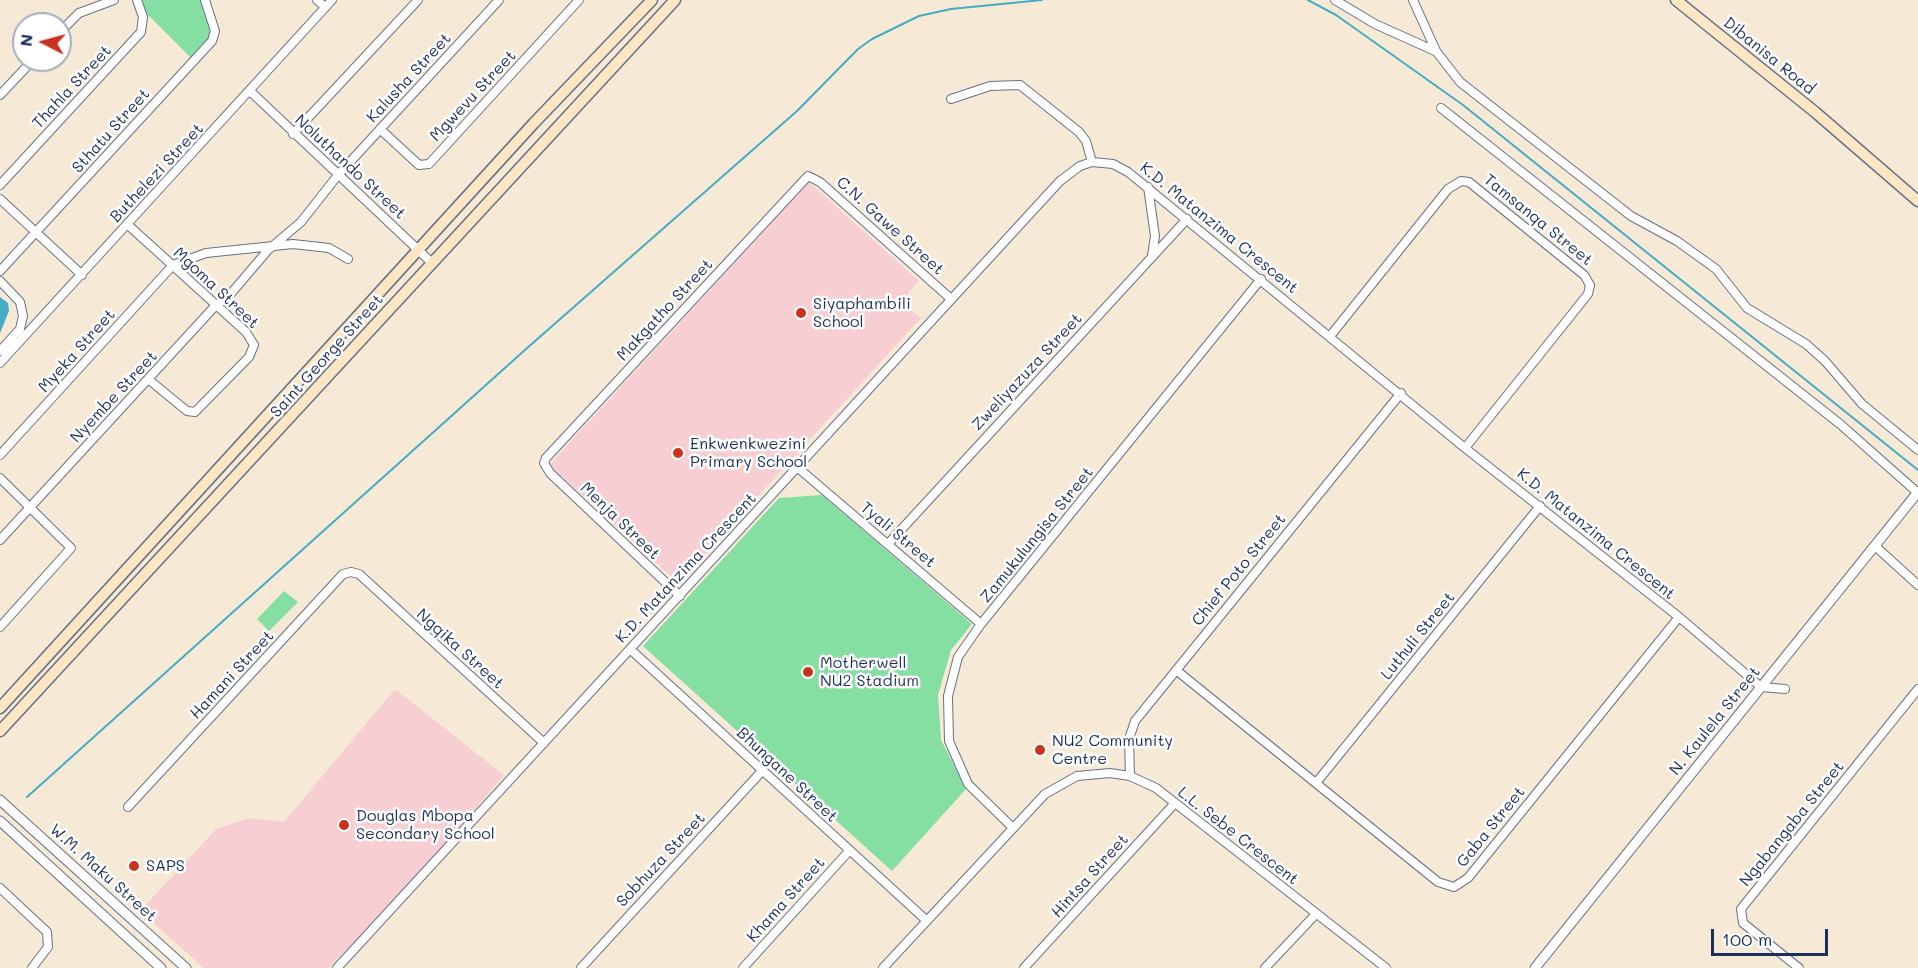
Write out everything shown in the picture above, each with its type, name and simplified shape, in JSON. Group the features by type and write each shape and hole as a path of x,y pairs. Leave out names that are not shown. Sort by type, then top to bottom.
{"main road":[{"name":"Saint George Street","path":"0,708 418,250 652,0"},
{"name":"Saint George Street","path":"0,732 675,0"},
{"name":"Dibanisa Road","path":"1676,0 1815,112 1918,201"},
{"name":"Dibanisa Road","path":"1815,112 1828,119 1918,192"}],"street":[{"path":"72,21 80,13 114,0"},
{"name":"Thahla Street","path":"0,185 141,32 143,17 137,0"},
{"name":"Sthatu Street","path":"0,272 213,38 214,24 205,0"},
{"path":"317,0 325,7"},
{"name":"Buthelezi Street","path":"0,363 332,0"},
{"path":"293,134 418,0"},
{"name":"Kalusha Street","path":"273,246 301,222 338,175 499,0"},
{"name":"Mgwevu Street","path":"380,129 419,165 429,164 579,0"},
{"path":"1413,0 1436,51 1450,72 1631,216 1677,241 1716,269 1747,308 1806,344 1825,361 1862,404 1918,450"},
{"path":"1339,2 1375,24 1436,51"},
{"path":"0,95 22,72"},
{"path":"951,99 990,86 1020,85 1079,132 1086,141 1092,162"},
{"name":"Noluthando Street","path":"250,91 432,263"},
{"path":"1441,108 1840,424 1918,492"},
{"name":"K.D. Matanzima Crescent","path":"339,967 1068,173 1092,162 1120,166 1148,187 1466,448 1679,617 1761,687"},
{"name":"C.N. Gawe Street","path":"808,176 820,182 951,299"},
{"name":"Makgatho Street","path":"544,463 808,176"},
{"name":"Tamsanqa Street","path":"1331,335 1449,189 1461,181 1469,182 1584,275 1590,285 1588,294 1466,448"},
{"path":"1148,187 1155,236 1151,257"},
{"path":"0,199 82,275"},
{"name":"Zweliyazuza Street","path":"888,544 1187,219"},
{"name":"Mgoma Street","path":"128,224 253,341 254,348 249,357 195,412 187,411 148,379"},
{"path":"173,266 206,253 293,244 329,248 348,259"},
{"name":"Nyembe Street","path":"0,540 273,246"},
{"name":"Myeka Street","path":"0,455 173,266"},
{"name":"Zamukulungisa Street","path":"1012,827 968,784 949,741 947,711 953,667 981,624 1262,279"},
{"path":"0,281 20,302 23,316 20,329 0,351"},
{"name":"Chief Poto Street","path":"1130,776 1131,729 1176,670 1401,393"},
{"name":"Menja Street","path":"544,463 550,473 680,596"},
{"name":"Tyali Street","path":"797,467 981,624"},
{"path":"0,478 70,545 71,550 0,627"},
{"name":"N. Kaulela Street","path":"1535,968 1918,492"},
{"name":"Luthuli Street","path":"1316,783 1540,506"},
{"path":"1875,546 1918,585"},
{"name":"Hamani Street","path":"128,807 343,574 351,572 359,574"},
{"name":"Ngqika Street","path":"359,574 544,743"},
{"name":"Gaba Street","path":"1176,670 1438,882 1448,887 1458,885 1468,878 1679,617"},
{"name":"Bhungane Street","path":"630,649 926,920"},
{"path":"1761,687 1785,689"},
{"name":"Ngabangaba Street","path":"1799,968 1747,927 1741,919 1741,909 1918,689"},
{"name":"Sobhuza Street","path":"581,968 762,771"},
{"name":"L.L. Sebe Crescent","path":"884,968 1012,827 1045,794 1063,782 1099,773 1130,776 1156,788 1315,915 1386,968"},
{"name":"W.M. Maku Street","path":"0,800 186,968"},
{"name":"Hintsa Street","path":"1024,968 1175,803"},
{"name":"W.M. Maku Street","path":"0,821 161,968"},
{"name":"Khama Street","path":"743,968 849,850"},
{"path":"0,888 47,932 47,949 32,968"},
{"path":"1265,968 1315,915"}],"shaded area":[{"path":"809,182 919,281 908,293 907,307 921,318 682,579 674,579 549,465"},
{"name":"Douglas Mbopa Secondary School","path":"395,689 504,775 391,907 328,968 204,968 140,911 216,829 249,818 284,822"}],"green space":[{"path":"141,0 202,0 212,28 209,40 191,58 145,12"},
{"name":"Motherwell NU2 Stadium","path":"822,495 972,624 951,650 938,695 941,740 966,789 892,871 643,646 779,498"},
{"path":"284,591 298,602 269,631 257,619"}],"water":[{"path":"0,297 8,303 9,311 0,333"}],"waterway":[{"path":"27,797 526,349 797,111 858,49 872,39 919,16 951,9 1042,0"},
{"path":"1308,0 1336,15 1463,105 1918,470"}],"place":[{"name":"Siyaphambili School","path":"801,313"},
{"name":"Enkwenkwezini Primary School","path":"678,453"},
{"name":"Motherwell NU2 Stadium","path":"808,672"},
{"name":"NU2 Community Centre","path":"1040,750"},
{"name":"Douglas Mbopa Secondary School","path":"344,825"},
{"name":"SAPS","path":"134,866"}]}
